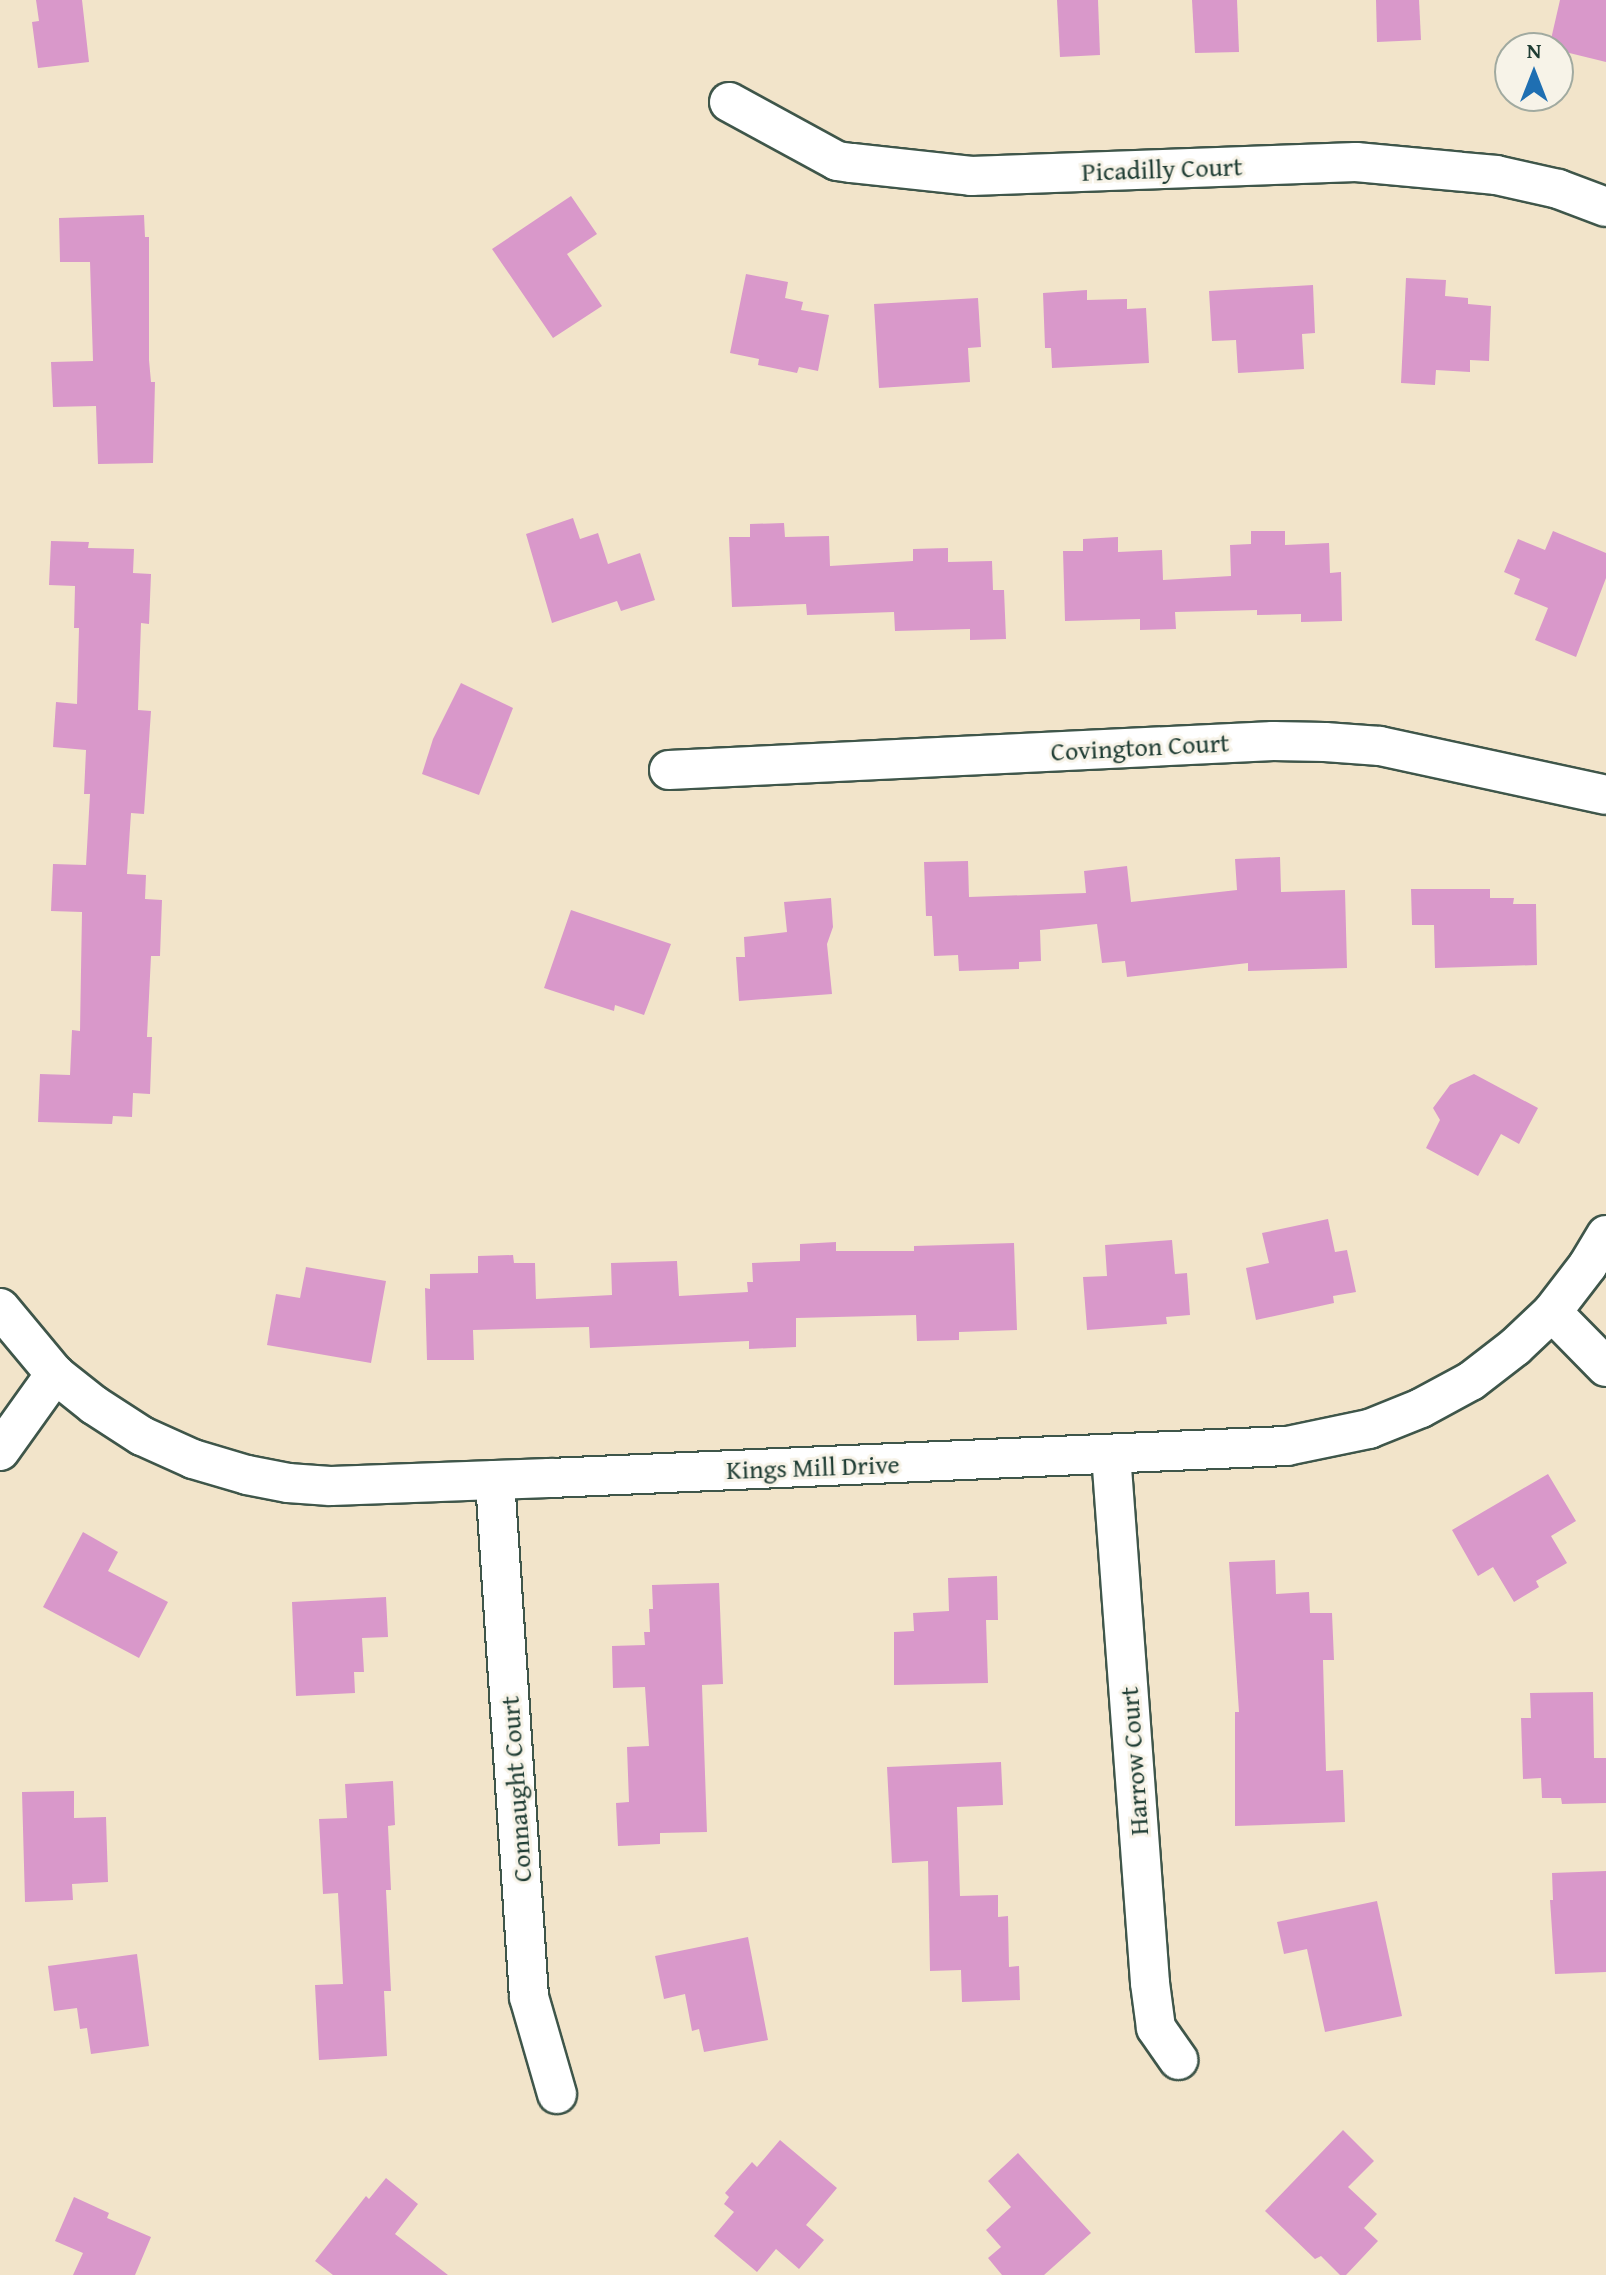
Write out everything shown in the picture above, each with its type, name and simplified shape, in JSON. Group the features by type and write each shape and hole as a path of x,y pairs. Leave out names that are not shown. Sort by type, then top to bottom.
{"street":[{"name":"Picadilly Court","path":"729,102 837,161 852,163 971,176 1356,162 1496,175 1558,189 1606,207"},
{"name":"Covington Court","path":"669,770 1312,742 1380,746 1606,795"},
{"name":"Kings Mill Drive","path":"0,1308 55,1374 94,1405 142,1436 193,1459 247,1475 330,1486 1287,1446 1369,1429 1421,1408 1471,1381 1515,1347 1552,1312 1588,1265 1606,1235"},
{"path":"1552,1312 1606,1367"},
{"path":"0,1451 55,1374"},
{"name":"Harrow Court","path":"1111,1454 1150,1983 1156,2028 1178,2060"},
{"name":"Connaught Court","path":"495,1480 529,1997 557,2094"}],"building":[{"path":"36,0 82,0 89,62 38,68 32,22 39,21"},
{"path":"1057,0 1098,0 1100,55 1060,57"},
{"path":"1192,0 1237,0 1239,52 1195,53"},
{"path":"1376,0 1419,0 1421,40 1377,42"},
{"path":"1560,0 1606,0 1606,62 1574,54 1574,32 1553,32"},
{"path":"571,196 597,234 567,254 602,306 553,338 492,249"},
{"path":"144,215 145,237 149,237 149,360 151,382 155,382 153,463 98,464 96,406 53,407 51,362 93,361 90,262 60,262 59,218"},
{"path":"746,274 788,282 785,298 803,302 801,310 829,315 818,371 799,367 797,373 758,365 759,359 730,353"},
{"path":"1406,278 1446,280 1445,296 1468,298 1468,304 1491,306 1489,361 1470,360 1470,372 1436,370 1435,385 1401,383"},
{"path":"1313,285 1315,333 1302,334 1304,369 1238,373 1236,340 1212,341 1209,291"},
{"path":"1087,290 1087,300 1127,299 1127,309 1146,308 1149,363 1052,368 1051,348 1045,348 1043,293"},
{"path":"978,298 981,347 968,348 970,382 879,388 874,304"},
{"path":"573,518 580,539 598,533 608,564 640,553 655,600 621,611 617,601 552,623 526,534"},
{"path":"784,523 785,537 829,536 830,566 913,561 913,549 948,548 948,562 992,561 993,590 1004,590 1006,639 970,640 970,629 895,631 894,612 807,615 806,604 732,607 729,537 750,537 750,524"},
{"path":"1251,531 1285,531 1285,545 1329,543 1330,573 1341,572 1342,621 1301,622 1301,614 1257,615 1257,610 1175,612 1176,629 1140,630 1140,619 1065,621 1063,551 1083,551 1083,539 1118,537 1118,552 1162,550 1163,580 1231,576 1230,545 1251,544"},
{"path":"1553,531 1606,553 1606,578 1576,657 1535,640 1548,608 1514,594 1520,579 1504,572 1518,539 1545,550"},
{"path":"51,541 89,542 88,548 134,549 133,573 151,574 149,624 141,623 138,710 151,711 144,814 131,813 127,874 146,875 145,899 162,900 160,956 151,956 147,1037 152,1037 150,1094 133,1093 132,1117 113,1116 112,1124 38,1122 40,1074 70,1075 72,1030 80,1031 82,912 51,911 53,864 86,865 90,794 84,794 86,750 53,747 56,702 77,704 79,628 74,628 75,586 49,585"},
{"path":"461,683 513,708 479,795 422,774 433,739"},
{"path":"1280,857 1281,892 1345,890 1347,968 1248,971 1248,963 1127,977 1125,961 1102,963 1097,924 1040,930 1041,961 1019,962 1019,969 959,971 958,955 934,956 932,916 926,916 924,862 968,861 969,897 1086,893 1084,871 1127,866 1131,902 1237,890 1235,859"},
{"path":"1411,889 1490,889 1490,898 1514,898 1513,904 1536,904 1537,965 1435,968 1434,925 1412,925"},
{"path":"831,898 833,927 827,944 832,994 739,1001 736,957 745,957 744,937 787,932 784,902"},
{"path":"571,910 671,944 644,1015 615,1005 614,1011 544,988"},
{"path":"1474,1074 1538,1108 1519,1144 1501,1134 1478,1176 1426,1148 1440,1120 1433,1108 1450,1085"},
{"path":"1328,1219 1335,1252 1347,1250 1356,1292 1333,1296 1334,1303 1256,1320 1246,1268 1269,1263 1262,1233"},
{"path":"1172,1240 1175,1274 1187,1273 1190,1315 1166,1317 1167,1324 1087,1330 1083,1277 1107,1276 1105,1245"},
{"path":"836,1242 836,1251 914,1251 914,1246 1014,1243 1017,1330 959,1332 959,1340 917,1341 916,1315 796,1318 796,1347 749,1349 749,1341 590,1348 589,1327 473,1330 474,1360 427,1360 425,1288 430,1289 430,1274 478,1273 478,1256 513,1255 514,1263 535,1263 536,1299 612,1295 611,1263 677,1261 679,1296 748,1292 747,1282 753,1282 752,1263 800,1261 800,1244"},
{"path":"306,1267 386,1281 371,1363 267,1345 276,1294 300,1298"},
{"path":"1548,1474 1576,1521 1551,1536 1567,1563 1536,1581 1539,1587 1514,1602 1493,1567 1478,1576 1452,1530"},
{"path":"83,1532 118,1552 108,1571 168,1602 139,1658 43,1607"},
{"path":"1275,1560 1276,1594 1309,1592 1310,1613 1332,1613 1334,1660 1323,1660 1326,1771 1343,1770 1345,1822 1235,1826 1235,1712 1239,1712 1229,1562"},
{"path":"997,1576 998,1620 986,1620 988,1683 894,1685 894,1632 914,1631 913,1613 949,1611 948,1578"},
{"path":"719,1583 723,1684 702,1685 707,1832 660,1833 660,1844 618,1846 616,1803 629,1802 627,1747 649,1746 645,1687 613,1688 612,1646 645,1645 644,1632 650,1632 649,1609 653,1609 652,1585"},
{"path":"386,1597 388,1637 362,1638 364,1672 354,1672 355,1693 296,1696 292,1602"},
{"path":"1593,1692 1594,1758 1606,1758 1606,1803 1562,1804 1561,1798 1542,1798 1541,1778 1523,1779 1521,1718 1531,1718 1530,1693"},
{"path":"1001,1762 1003,1805 957,1807 960,1896 998,1895 998,1917 1008,1916 1009,1967 1019,1966 1020,2000 962,2002 961,1970 930,1971 928,1861 892,1863 887,1767"},
{"path":"393,1781 395,1825 388,1826 391,1890 386,1890 391,1991 384,1991 387,2056 319,2060 315,1985 343,1984 338,1893 323,1894 319,1819 347,1818 345,1784"},
{"path":"74,1791 74,1818 106,1817 108,1882 72,1884 73,1900 25,1902 22,1792"},
{"path":"1606,1871 1606,1972 1555,1974 1550,1900 1553,1900 1552,1873"},
{"path":"1377,1901 1402,2016 1325,2032 1307,1949 1284,1954 1277,1922"},
{"path":"748,1937 768,2040 704,2052 699,2029 692,2031 685,1994 664,1999 655,1956"},
{"path":"137,1954 149,2046 91,2054 87,2028 80,2029 77,2008 54,2011 48,1966"},
{"path":"1343,2130 1374,2161 1348,2187 1377,2214 1364,2228 1378,2241 1346,2275 1340,2275 1321,2256 1315,2259 1265,2211"},
{"path":"780,2140 837,2188 806,2225 824,2240 799,2269 776,2249 757,2272 714,2236 734,2212 724,2204 729,2197 725,2193 752,2162 757,2167"},
{"path":"1018,2153 1091,2233 1044,2275 1002,2275 988,2258 1001,2247 986,2230 1011,2207 988,2181"},
{"path":"386,2178 418,2204 395,2234 448,2275 333,2275 315,2261 366,2196 369,2199"},
{"path":"74,2197 109,2213 107,2218 151,2237 135,2275 73,2275 83,2253 55,2241"}]}
